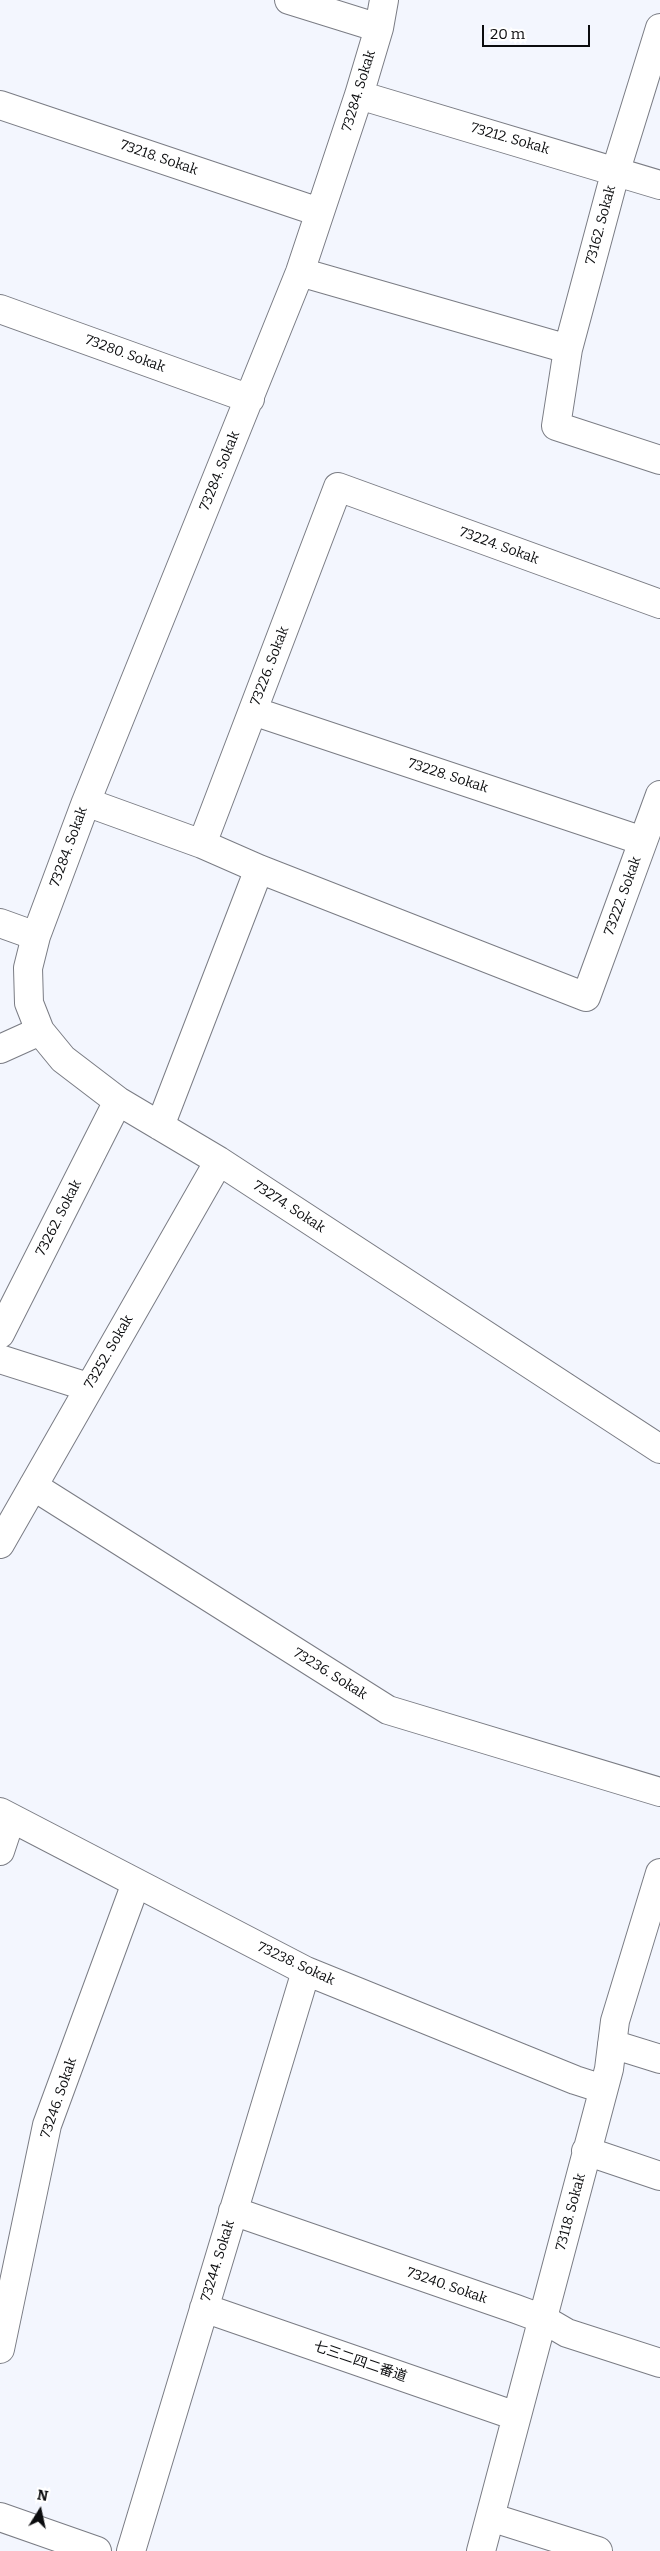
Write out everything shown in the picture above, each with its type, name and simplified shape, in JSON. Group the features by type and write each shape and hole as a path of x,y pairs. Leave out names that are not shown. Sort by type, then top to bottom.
{"street":[{"path":"289,0 378,28"},
{"name":"73284. Sokak","path":"36,936 86,802 300,272 359,94 384,0"},
{"name":"73162. Sokak","path":"660,28 616,170 568,350 556,426 660,460"},
{"name":"73212. Sokak","path":"359,94 660,184"},
{"name":"73218. Sokak","path":"0,104 319,212"},
{"path":"300,272 568,350"},
{"name":"73280. Sokak","path":"0,309 250,399"},
{"name":"73224. Sokak","path":"338,487 660,604"},
{"name":"73226. Sokak","path":"202,844 338,487"},
{"name":"73228. Sokak","path":"253,711 643,841"},
{"name":"73222. Sokak","path":"259,869 586,997 660,795"},
{"path":"86,802 202,844 259,869 160,1126"},
{"path":"0,923 36,936"},
{"name":"73274. Sokak","path":"36,936 28,968 29,1003 40,1031 63,1058 118,1101 218,1161 660,1449"},
{"path":"0,1050 40,1031"},
{"name":"73262. Sokak","path":"0,1334 118,1101"},
{"name":"73252. Sokak","path":"0,1544 218,1161"},
{"path":"0,1359 88,1387"},
{"name":"73236. Sokak","path":"32,1486 388,1710 660,1792"},
{"path":"0,1852 6,1815"},
{"name":"73238. Sokak","path":"6,1815 306,1971 576,2080 603,2089"},
{"name":"73118. Sokak","path":"481,2551 603,2089 615,2021 660,1873"},
{"name":"73246. Sokak","path":"0,2349 47,2125 136,1883"},
{"name":"73244. Sokak","path":"131,2551 306,1971"},
{"path":"612,2044 660,2059"},
{"path":"586,2151 660,2176"},
{"name":"73240. Sokak","path":"233,2212 543,2319 567,2333 660,2363"},
{"name":"七三二四二番道","path":"204,2308 516,2416"},
{"path":"0,2517 97,2551"},
{"path":"490,2517 598,2551"}]}
